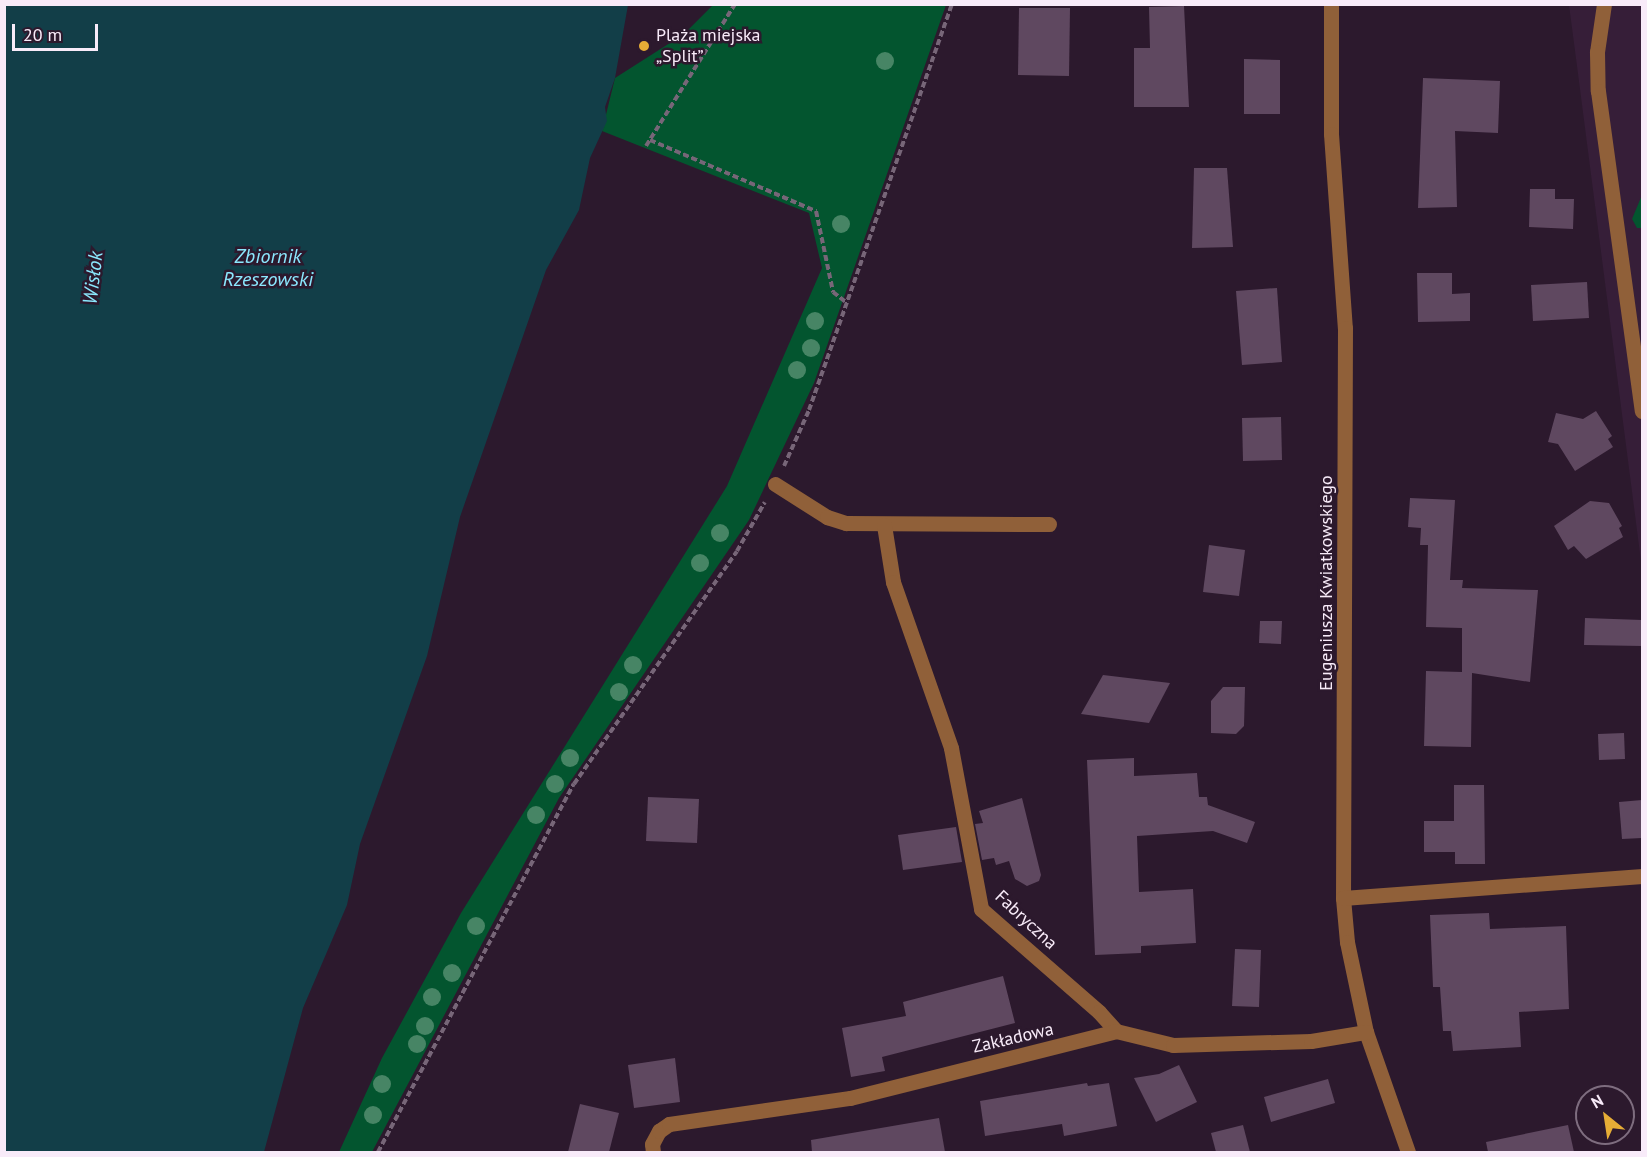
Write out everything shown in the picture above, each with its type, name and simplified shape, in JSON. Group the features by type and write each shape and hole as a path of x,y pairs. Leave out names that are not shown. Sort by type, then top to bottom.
{"street":[{"name":"Eugeniusza Kwiatkowskiego","path":"1331,4 1331,134 1345,362 1342,898 1347,942 1366,1032 1408,1152"},
{"path":"1604,4 1597,52 1598,91 1642,411"},
{"path":"776,484 826,517 846,523 884,525 1049,524"},
{"name":"Fabryczna","path":"884,525 893,582 945,725 981,909 1099,1012 1116,1031"},
{"path":"1342,898 1642,876"},
{"name":"Zakładowa","path":"653,1152 652,1144 659,1131 669,1124 850,1098 1116,1031 1173,1045 1311,1041 1366,1032"}],"path":[{"path":"646,146 735,4"},
{"path":"378,1152 574,784 736,551 776,484 804,424 952,4"},
{"path":"650,140 816,211 833,292 847,303"}],"shaded area":[{"path":"1569,5 1642,5 1642,569 1577,66"}],"green space":[{"path":"713,5 946,5 814,383 749,520 559,798 372,1152 339,1152 382,1058 461,913 727,486 822,268 809,213 602,131 615,78 684,34"},
{"path":"1642,195 1642,228 1637,228 1632,219"}],"water":[{"name":"Zbiornik Rzeszowski","path":"5,4 628,5 615,78 605,107 607,121 590,158 579,210 546,270 460,517 427,656 360,844 347,905 303,1008 264,1152 5,1152"}],"building":[{"path":"1184,6 1189,107 1134,107 1134,48 1150,48 1149,7"},
{"path":"1019,8 1070,8 1069,76 1018,75"},
{"path":"1244,59 1280,60 1280,114 1244,114"},
{"path":"1423,78 1500,81 1498,133 1455,131 1457,207 1418,208"},
{"path":"1194,168 1227,168 1233,247 1192,248"},
{"path":"1530,189 1555,189 1555,199 1574,199 1573,229 1529,227"},
{"path":"1417,273 1452,273 1452,294 1470,293 1470,321 1418,322"},
{"path":"1587,282 1589,318 1533,321 1531,285"},
{"path":"1277,288 1282,362 1242,365 1236,291"},
{"path":"1596,411 1612,436 1608,439 1613,447 1575,471 1558,444 1548,442 1556,413 1583,419"},
{"path":"1281,417 1282,460 1243,461 1242,418"},
{"path":"1410,498 1455,500 1450,580 1463,580 1462,588 1538,590 1530,682 1472,673 1471,747 1424,746 1426,671 1462,672 1462,628 1426,627 1428,545 1420,545 1421,528 1408,527"},
{"path":"1590,501 1609,503 1622,526 1619,528 1623,537 1586,559 1574,546 1568,550 1554,526"},
{"path":"1209,545 1245,550 1239,596 1203,592"},
{"path":"1585,618 1642,620 1642,646 1584,645"},
{"path":"1260,621 1282,621 1281,644 1259,643"},
{"path":"1103,675 1170,683 1149,723 1081,714"},
{"path":"1223,687 1245,687 1244,726 1236,734 1211,733 1211,701"},
{"path":"1624,733 1625,759 1599,760 1598,734"},
{"path":"1134,758 1134,776 1197,773 1199,797 1207,797 1208,805 1255,822 1247,843 1213,831 1137,836 1139,892 1193,889 1196,943 1141,946 1141,953 1095,955 1087,760"},
{"path":"1454,785 1484,785 1485,864 1455,864 1455,852 1424,852 1424,821 1454,821"},
{"path":"648,797 699,799 697,843 646,841"},
{"path":"1022,798 1041,875 1039,881 1027,886 1015,879 1009,861 996,865 994,858 982,860 975,824 983,823 979,811"},
{"path":"1642,800 1642,838 1622,839 1619,802"},
{"path":"956,827 962,862 903,870 898,835"},
{"path":"1489,913 1490,929 1566,926 1569,1009 1519,1012 1521,1047 1453,1051 1451,1031 1443,1031 1440,987 1433,987 1430,915"},
{"path":"1235,949 1261,950 1259,1007 1232,1006"},
{"path":"1003,976 1015,1023 882,1057 885,1071 851,1077 842,1028 906,1016 903,1002"},
{"path":"675,1058 680,1102 634,1108 628,1065"},
{"path":"1179,1065 1197,1102 1156,1122 1134,1078 1159,1074"},
{"path":"1328,1079 1335,1103 1271,1122 1264,1097"},
{"path":"1087,1083 1088,1086 1109,1083 1117,1126 1064,1136 1062,1124 985,1136 980,1101"},
{"path":"580,1104 619,1113 609,1152 568,1152"},
{"path":"939,1118 945,1152 812,1152 811,1140"},
{"path":"1243,1125 1250,1152 1216,1152 1211,1133"},
{"path":"1568,1125 1574,1152 1488,1152 1486,1142"}],"place":[{"name":"Plaża miejska „Split”","path":"644,46"}],"water label":[{"name":"Wisłok","path":"93,278"}]}
